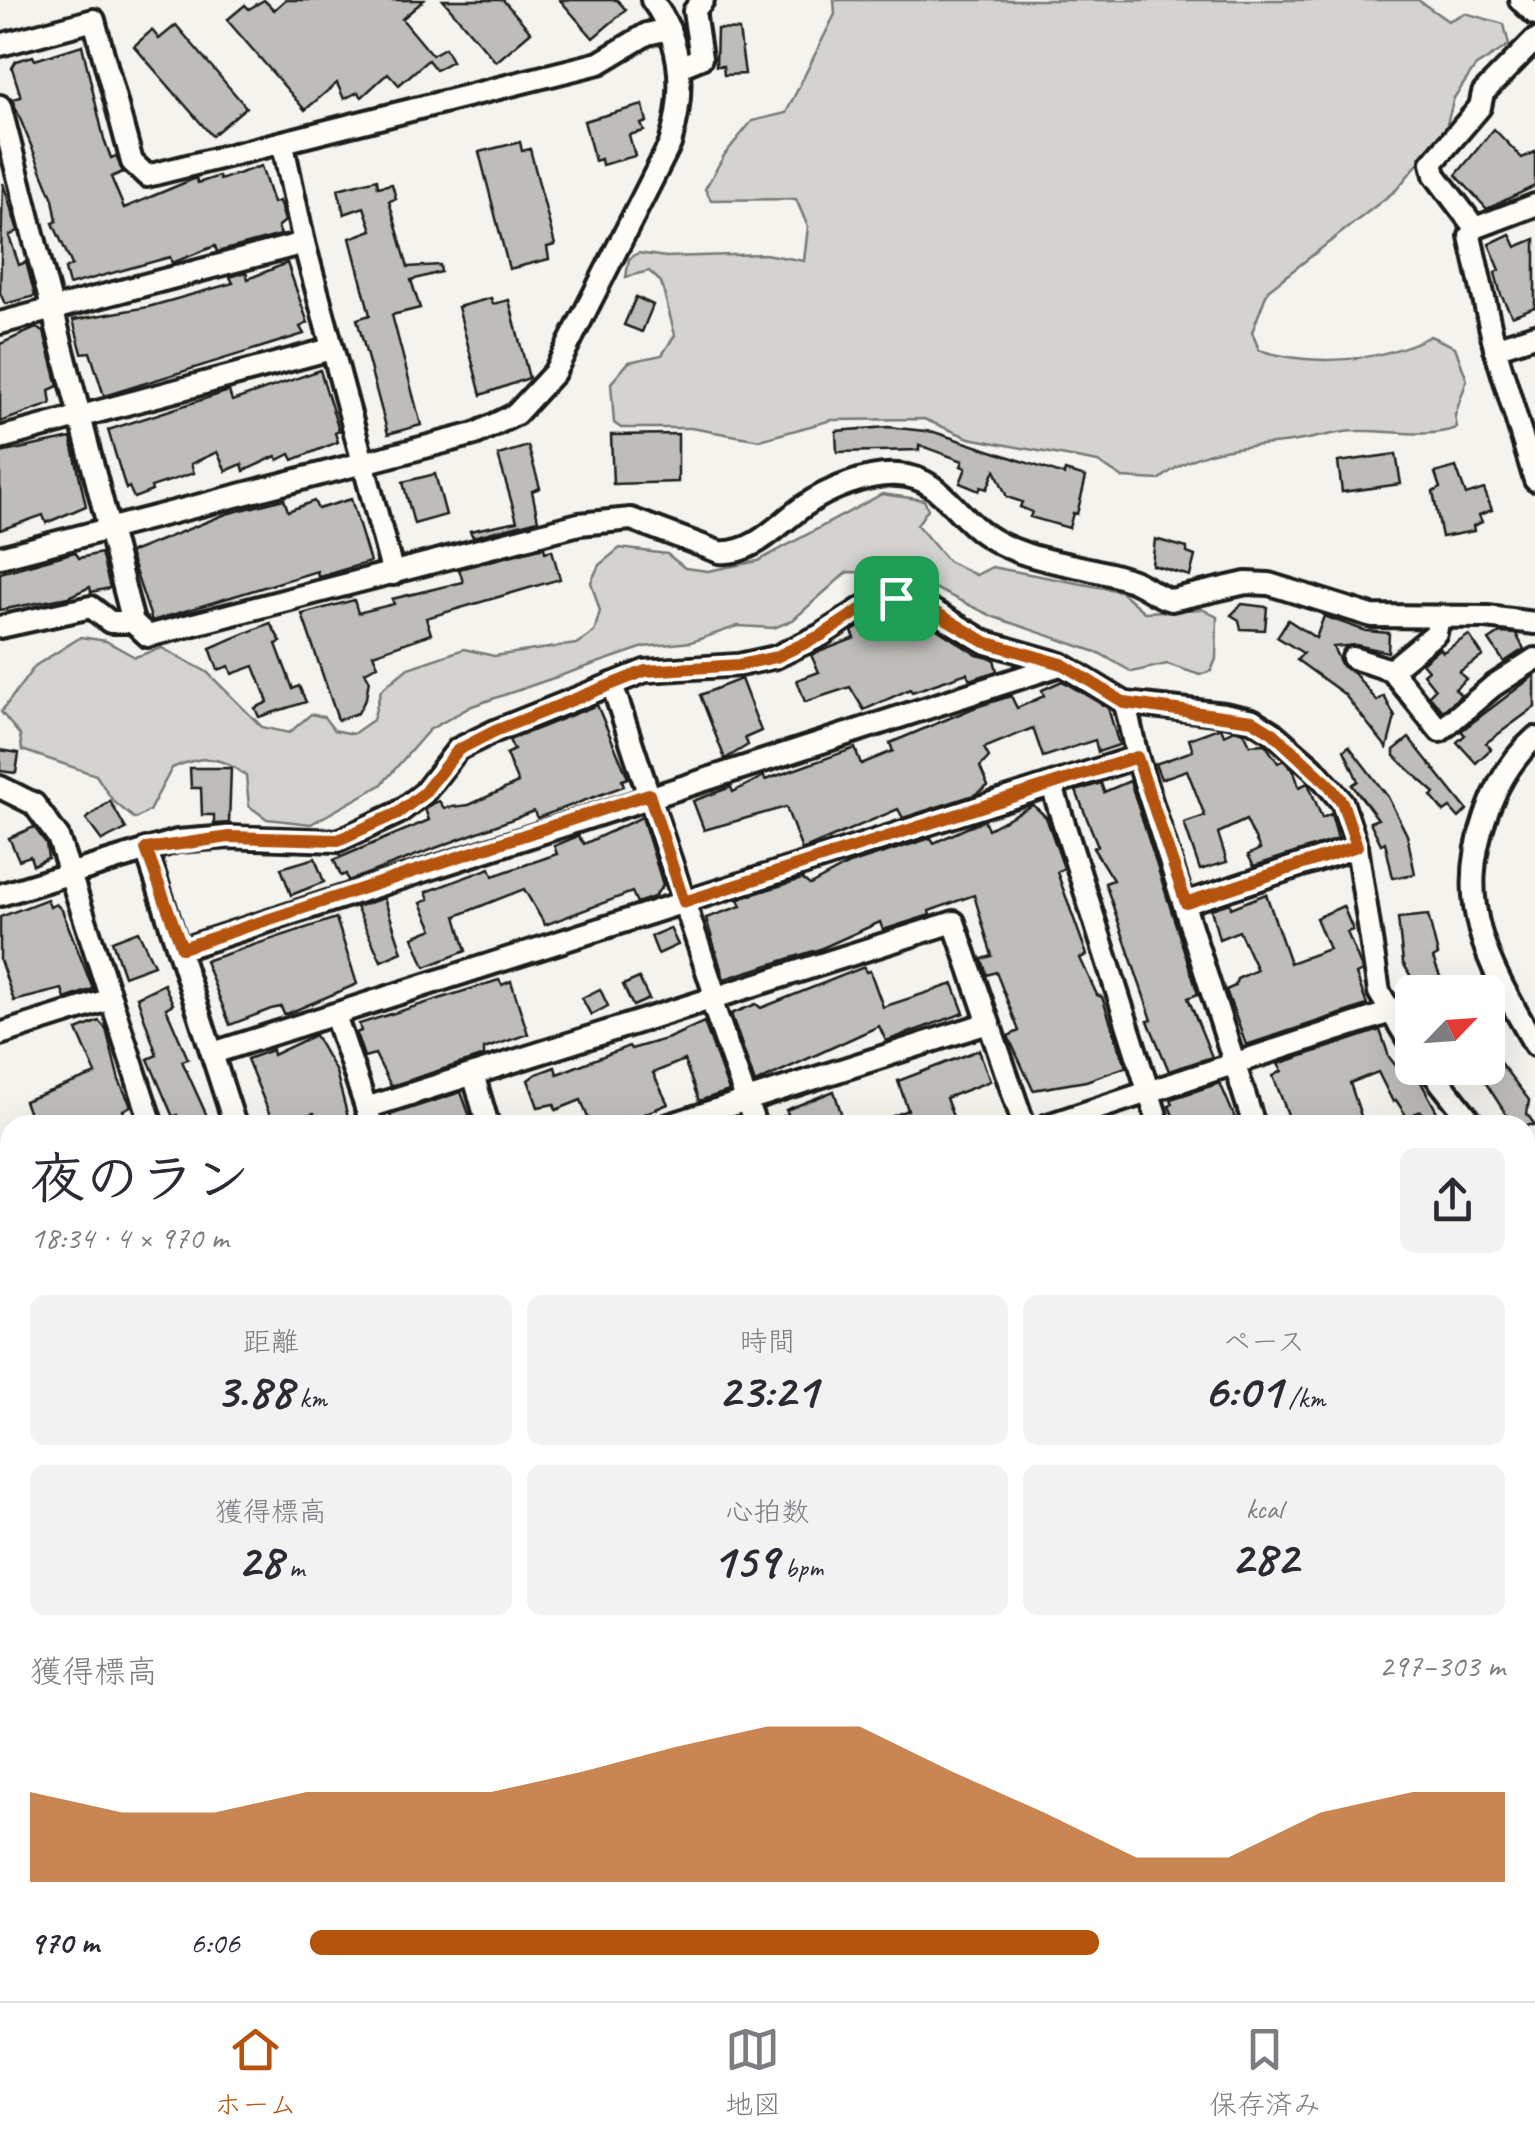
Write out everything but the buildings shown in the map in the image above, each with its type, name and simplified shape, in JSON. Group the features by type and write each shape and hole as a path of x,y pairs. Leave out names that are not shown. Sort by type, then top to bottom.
{"street":[{"path":"0,557 496,426 538,394 554,374 670,144 680,113 679,67 669,29 652,0"},
{"path":"679,67 700,58 694,11 703,0"},
{"path":"1520,0 1535,14"},
{"path":"0,45 94,20 132,162 147,176 599,63 647,34 669,29"},
{"path":"1474,228 1435,176 1432,163 1480,107 1483,93 1535,40"},
{"path":"0,106 134,622 148,636 579,524 620,518 719,552 733,552 760,540 825,495 864,480 898,475 931,484 982,533 1010,548 1136,581 1170,600 1246,583 1268,584 1372,616 1535,623"},
{"path":"283,144 331,349 393,574"},
{"path":"1534,471 1495,348 1470,236 1474,228 1535,205"},
{"path":"0,323 304,243"},
{"path":"1495,348 1535,336"},
{"path":"0,438 331,349"},
{"path":"0,894 146,849 229,837 323,843 362,832 424,793 458,750 661,667 739,665 776,657 822,635 868,603 886,598 925,606 985,642 1062,664 1125,703 1224,714 1252,720 1273,733 1313,768 1342,802 1357,846 1374,964 1388,1013 1395,1023"},
{"path":"0,627 82,606 91,606 110,622 134,622"},
{"path":"1390,670 1436,633 1440,617"},
{"path":"1354,658 1390,670 1440,731 1493,686 1535,659"},
{"path":"182,948 649,794 1062,664"},
{"path":"612,684 751,1115"},
{"path":"1125,703 1137,757 1251,1115"},
{"path":"1535,738 1524,748 1492,798 1472,866 1471,892 1479,935 1535,1045"},
{"path":"213,1053 1137,757"},
{"path":"1052,786 1156,1115"},
{"path":"0,787 43,813 72,871 144,1115"},
{"path":"1186,903 1357,846"},
{"path":"146,849 182,948 232,1115"},
{"path":"371,1115 473,1074 954,922 1020,1115"},
{"path":"0,1034 112,999"},
{"path":"1079,1115 1388,1013"},
{"path":"336,1016 369,1115"},
{"path":"700,1115 988,1023"},
{"path":"473,1074 485,1115"},
{"path":"1442,1085 1466,1115"}],"shaded area":[{"path":"834,0 1418,0 1448,21 1465,13 1504,24 1509,45 1475,67 1454,98 1445,131 1396,190 1268,290 1252,332 1259,350 1301,359 1368,356 1430,336 1455,347 1467,380 1455,415 1457,428 1421,434 1350,431 1225,450 1192,459 1159,480 1123,478 1098,462 969,438 924,419 832,420 760,440 691,428 621,428 614,423 611,383 629,362 662,355 675,335 661,282 649,271 626,277 629,259 638,253 666,257 765,254 804,261 808,227 796,199 711,200 705,189 725,154 752,121 786,113 835,14"},
{"path":"882,494 924,500 928,509 917,525 948,561 976,575 992,567 1120,591 1144,612 1202,609 1217,617 1216,659 1211,671 1200,675 1167,664 1132,672 1099,653 994,617 924,583 887,573 847,572 793,620 774,628 738,626 691,642 644,647 472,706 429,730 381,785 311,824 267,819 249,806 246,776 210,759 172,768 149,811 135,819 113,801 96,775 22,750 20,735 1,712 35,666 81,637 106,641 135,657 162,648 207,672 262,727 289,733 311,714 324,717 334,730 353,734 373,720 381,690 408,668 464,649 494,656 576,644 594,632 600,611 591,582 599,565 620,548 667,554 685,568 708,571 758,561"}],"route":[{"path":"896,598 925,606 985,642 1062,664 1125,703 1252,720 1273,733 1328,784 1342,802 1357,846 1186,903 1137,757 684,902 649,794 182,948 146,849 197,838 323,843 362,832 398,813 424,793 439,768 458,750 495,731 645,671 675,666 739,665 776,657 822,635 868,603 896,598"}]}
